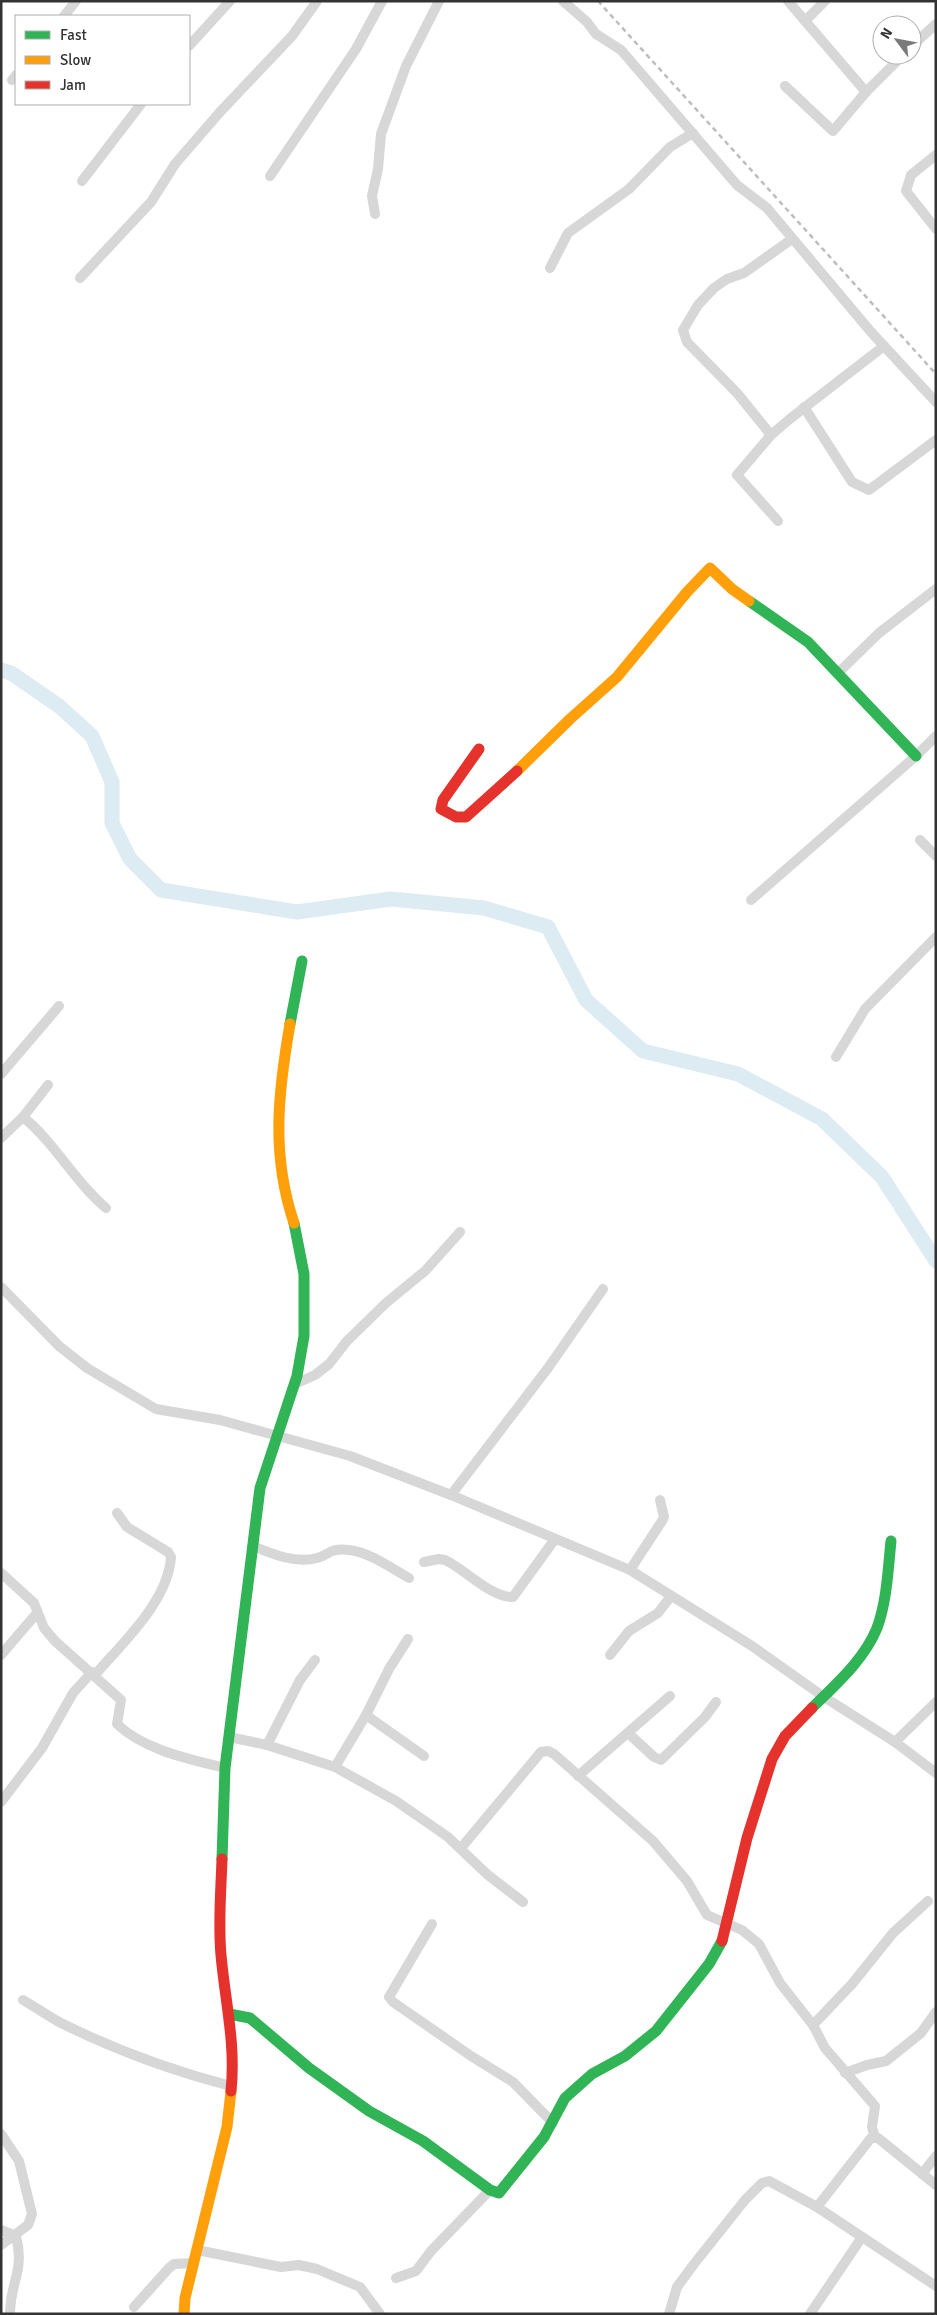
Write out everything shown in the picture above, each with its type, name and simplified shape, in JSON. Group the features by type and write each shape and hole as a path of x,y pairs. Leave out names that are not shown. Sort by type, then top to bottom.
{"street":[{"path":"65,15 76,1"},
{"path":"190,45 230,1"},
{"path":"80,278 156,197 175,164 220,112 292,36 317,1"},
{"path":"270,176 356,50 382,1"},
{"path":"375,214 372,196 378,169 381,134 406,66 439,1"},
{"path":"563,1 587,22 596,34 621,50 737,186 767,208 884,346 936,402"},
{"path":"788,1 866,92"},
{"path":"805,21 825,1"},
{"path":"922,37 936,24"},
{"path":"785,86 833,131 866,92 893,65"},
{"path":"82,181 139,105"},
{"path":"550,268 568,233 629,189 670,147 693,133"},
{"path":"936,155 911,175 906,183 906,191 936,229"},
{"path":"771,435 737,393 687,342 683,330 698,305 714,288 727,279 744,273 792,239"},
{"path":"778,521 737,475 771,435 804,407 884,346"},
{"path":"804,407 852,482 868,490 936,440"},
{"path":"479,749 443,800 441,809 447,813 466,817 506,782 586,703 624,670 642,650 673,606 710,568 737,594 760,605 807,641 916,756"},
{"path":"838,674 879,633 936,589"},
{"path":"751,900 916,756 936,736"},
{"path":"920,840 936,856"},
{"path":"836,1056 865,1008 936,937"},
{"path":"184,2314 185,2298 193,2263 227,2127 234,2066 221,1954 220,1914 225,1768 260,1488 266,1464 302,1368 305,1334 305,1280 299,1238 282,1184 279,1145 281,1080 302,961"},
{"path":"1,1074 59,1006"},
{"path":"1,1138 23,1117 48,1084"},
{"path":"23,1117 46,1138 85,1187 106,1208"},
{"path":"297,1383 315,1375 329,1364 347,1341 386,1303 425,1271 460,1232"},
{"path":"1,1287 59,1346 86,1368 156,1409 220,1420 350,1456 451,1495 630,1570 752,1646 824,1697 895,1742 936,1773"},
{"path":"451,1495 548,1368 603,1290"},
{"path":"630,1570 664,1517 660,1500"},
{"path":"1,1802 42,1748 74,1693 144,1618 165,1579 171,1563 171,1557 168,1552 127,1527 117,1513"},
{"path":"424,1562 439,1559 445,1560 488,1587 507,1597 513,1596 555,1539"},
{"path":"229,2014 250,2018 309,2068 361,2105 423,2142 490,2190 499,2193 553,2123 565,2098 592,2074 625,2056 665,2021 721,1946 748,1838 772,1759 785,1736 824,1697 866,1649 877,1628 884,1602 891,1541"},
{"path":"253,1546 270,1553 305,1561 320,1558 335,1549 352,1550 409,1578"},
{"path":"1,1573 34,1603 44,1628 55,1641 121,1700 116,1724 123,1730 170,1753 225,1768"},
{"path":"610,1655 629,1631 649,1620 671,1596"},
{"path":"1,1655 37,1613"},
{"path":"335,1767 366,1715 389,1669 408,1639"},
{"path":"267,1745 300,1680 316,1660"},
{"path":"578,1776 670,1696"},
{"path":"628,1733 654,1757 661,1760 705,1717 716,1702"},
{"path":"895,1742 936,1702"},
{"path":"366,1715 424,1756"},
{"path":"229,1736 267,1745 335,1767 396,1801 461,1848 488,1875 523,1902"},
{"path":"461,1848 541,1752 548,1751 554,1754 653,1841 687,1881 707,1915 742,1930 759,1944 780,1983 813,2025 825,2048 875,2106 872,2127 875,2138 936,2184"},
{"path":"813,2025 852,1984 893,1933 928,1901"},
{"path":"432,1924 389,1997 393,2002 471,2056 513,2082 553,2123"},
{"path":"23,2000 58,2021 108,2042 186,2072 231,2086"},
{"path":"846,2074 867,2065 886,2061 921,2033 936,2012"},
{"path":"1,2134 19,2161 32,2214 28,2225 1,2246"},
{"path":"817,2207 872,2138 875,2138"},
{"path":"922,2174 936,2156"},
{"path":"669,2314 677,2287 745,2200 762,2182 769,2181 817,2207 936,2286"},
{"path":"396,2278 416,2271 431,2251 490,2190"},
{"path":"1,2230 16,2236"},
{"path":"10,2314 10,2303 18,2274 20,2252 16,2236"},
{"path":"810,2314 862,2237"},
{"path":"197,2250 281,2267 299,2266 316,2269 360,2287 380,2314"},
{"path":"134,2307 174,2264 193,2263"}],"waterway":[{"path":"1,670 11,673 59,706 92,736 112,782 112,823 130,859 161,890 297,912 391,899 484,908 548,927 586,1000 643,1051 738,1074 822,1119 882,1177 936,1261"}],"railway":[{"path":"598,1 936,374"}],"traffic: fast":[{"path":"749,601 808,642 916,756"},
{"path":"290,1024 302,961"},
{"path":"222,1859 225,1768 260,1488 297,1376 304,1336 304,1274 294,1223"},
{"path":"812,1708 840,1681 857,1661 865,1651 877,1628 885,1596 891,1541"},
{"path":"229,2014 250,2018 309,2068 369,2111 423,2141 490,2190 499,2193 544,2137 565,2098 592,2074 625,2056 656,2031 709,1964 722,1941"}],"traffic: slow":[{"path":"517,771 570,719 617,677 687,592 710,568 732,589 749,601"},
{"path":"290,1024 282,1075 279,1148 282,1173 294,1223"},
{"path":"184,2314 185,2298 227,2127 231,2091"}],"traffic: jam":[{"path":"479,749 443,800 441,809 456,817 466,817 517,771"},
{"path":"722,1941 747,1838 772,1759 785,1736 812,1708"},
{"path":"222,1859 220,1943 231,2039 231,2091"}]}
